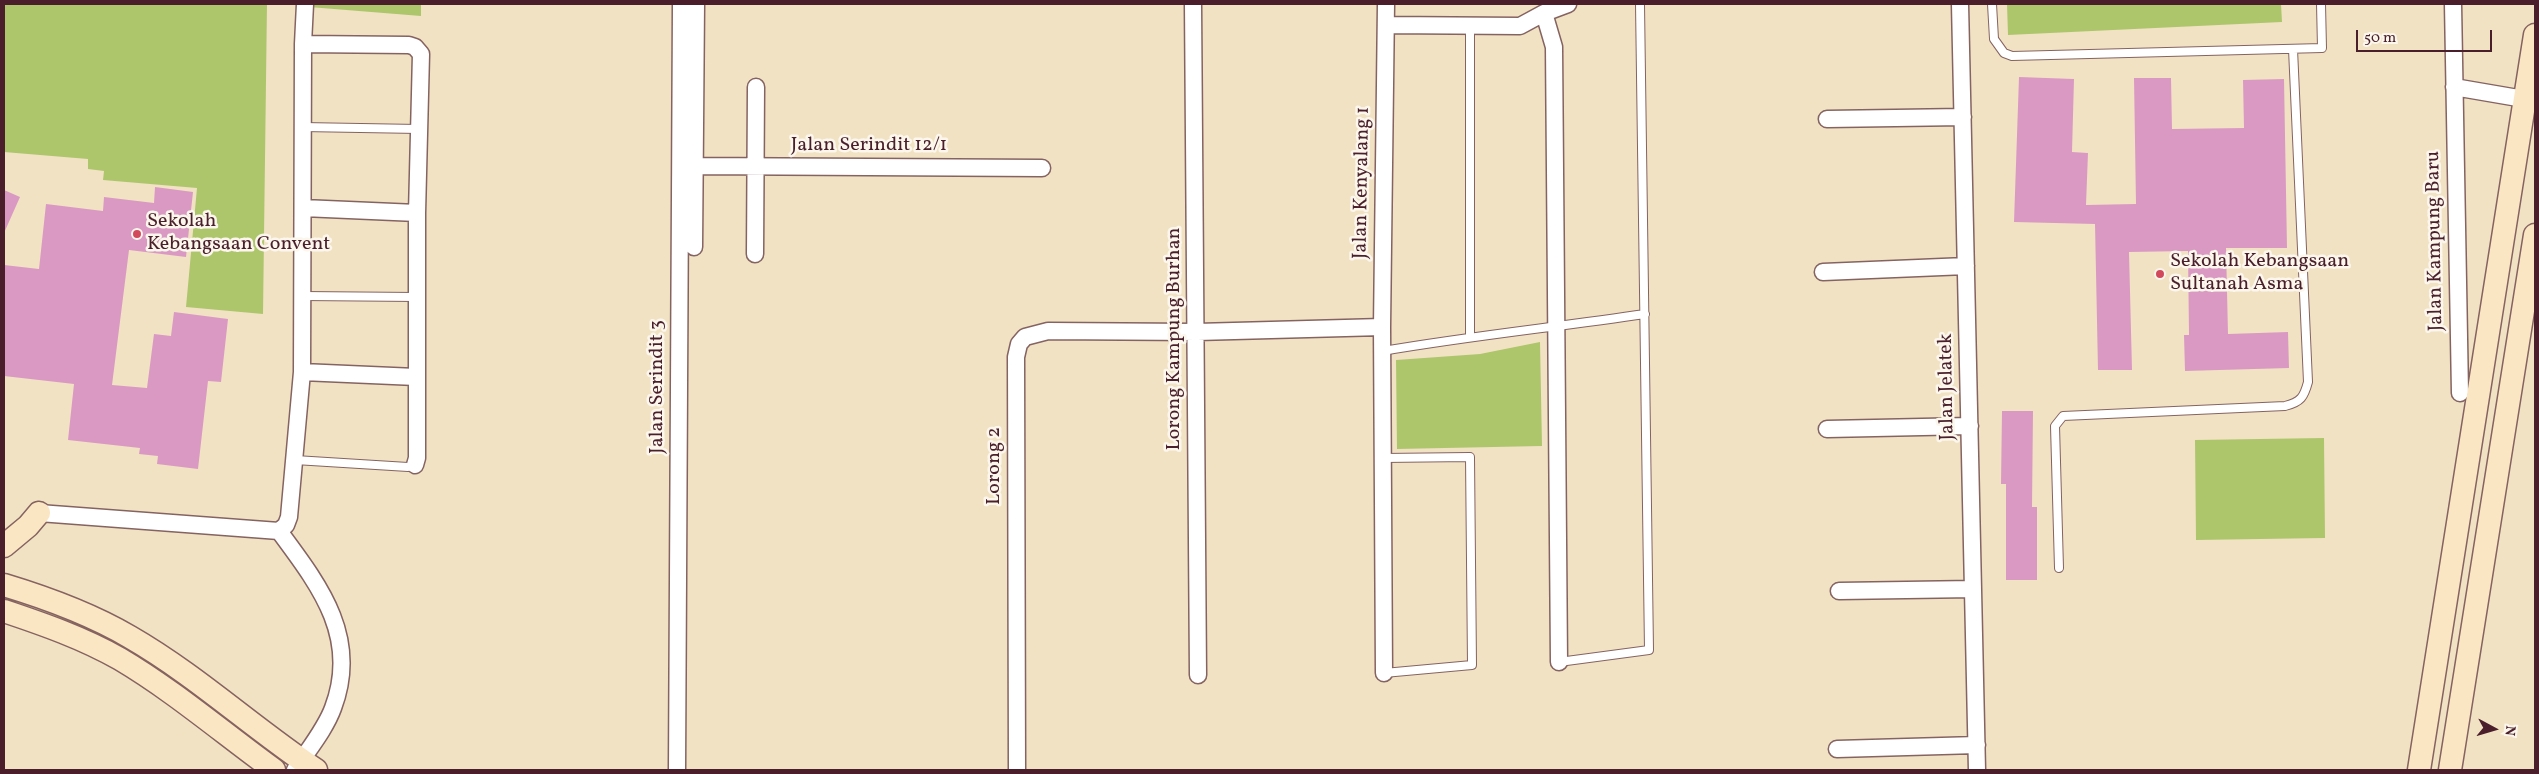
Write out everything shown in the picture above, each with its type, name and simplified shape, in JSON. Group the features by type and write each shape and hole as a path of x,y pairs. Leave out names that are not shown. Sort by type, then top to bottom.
{"main road":[{"path":"2419,770 2535,35"},
{"path":"2450,770 2535,235"},
{"path":"4,546 28,526 39,513"},
{"path":"4,585 62,605 130,637 186,674 304,767"},
{"path":"4,611 54,628 118,658 152,680 274,770"}],"street":[{"path":"39,513 279,530 286,526 289,517 295,460 302,372 302,128 305,4"},
{"name":"Jalan Serindit 3","path":"677,770 681,4"},
{"path":"694,247 696,4"},
{"name":"Lorong Kampung Burhan","path":"1193,4 1197,332 1198,675"},
{"name":"Jalan Kenyalang 1","path":"1384,673 1382,327 1386,4"},
{"path":"1386,25 1520,26 1544,13 1568,4"},
{"name":"Jalan Jelatek","path":"1960,4 1977,770"},
{"name":"Jalan Kampung Baru","path":"2453,4 2460,393"},
{"path":"1544,13 1554,47 1559,662"},
{"path":"303,44 415,47 421,54 416,297 417,458 415,465"},
{"path":"755,254 756,87"},
{"path":"2454,87 2524,99"},
{"path":"1827,118 1963,117"},
{"name":"Jalan Serindit 12/1","path":"695,166 1042,168"},
{"path":"303,208 417,213"},
{"path":"1824,272 1966,266"},
{"name":"Lorong 2","path":"1017,770 1016,357 1019,344 1025,337 1048,331 1197,332 1382,327"},
{"path":"302,372 416,377"},
{"path":"1827,429 1970,426"},
{"path":"279,530 324,595 337,626 340,643 340,677 332,710 304,767"},
{"path":"1839,591 1973,589"},
{"path":"1837,750 1977,745"}],"lane":[{"path":"1559,662 1650,650 1640,4"},
{"path":"1992,4 1994,39 2004,53 2012,56 2322,48 2321,4"},
{"path":"1470,27 1470,336"},
{"path":"2059,568 2056,426 2063,416 2285,406 2297,403 2305,396 2308,382 2293,49"},
{"path":"302,128 419,129"},
{"path":"302,296 416,297"},
{"path":"1382,357 1470,336 1556,327 1645,314"},
{"path":"1383,458 1470,457 1472,665 1384,673"},
{"path":"295,460 408,467 415,465"}],"green space":[{"path":"4,4 267,4 263,314 186,307 197,188 103,180 104,171 88,169 88,159 4,152"},
{"path":"309,4 421,4 421,16 309,7"},
{"path":"2007,4 2281,4 2282,22 2008,35"},
{"path":"1540,342 1542,446 1397,449 1396,360 1480,354"},
{"path":"2324,438 2325,538 2196,540 2195,440"}],"building":[{"path":"2019,77 2074,79 2072,152 2088,153 2086,205 2136,204 2134,78 2171,78 2172,129 2244,128 2243,80 2284,79 2287,248 2226,248 2228,334 2288,332 2289,368 2185,371 2184,335 2189,335 2188,251 2129,252 2132,370 2098,370 2095,224 2014,222"},
{"path":"155,187 193,192 186,257 129,250 112,385 147,388 154,334 171,336 174,312 228,319 221,382 208,381 198,469 157,464 158,456 139,454 140,448 68,440 74,384 4,376 4,265 39,269 46,204 103,211 104,197 154,203"},
{"path":"4,190 20,197 4,233"},
{"path":"2002,411 2033,411 2032,507 2037,507 2037,580 2006,580 2006,484 2001,484"}],"place":[{"name":"Sekolah Kebangsaan Convent","path":"137,234"},
{"name":"Sekolah Kebangsaan Sultanah Asma","path":"2160,274"}]}
